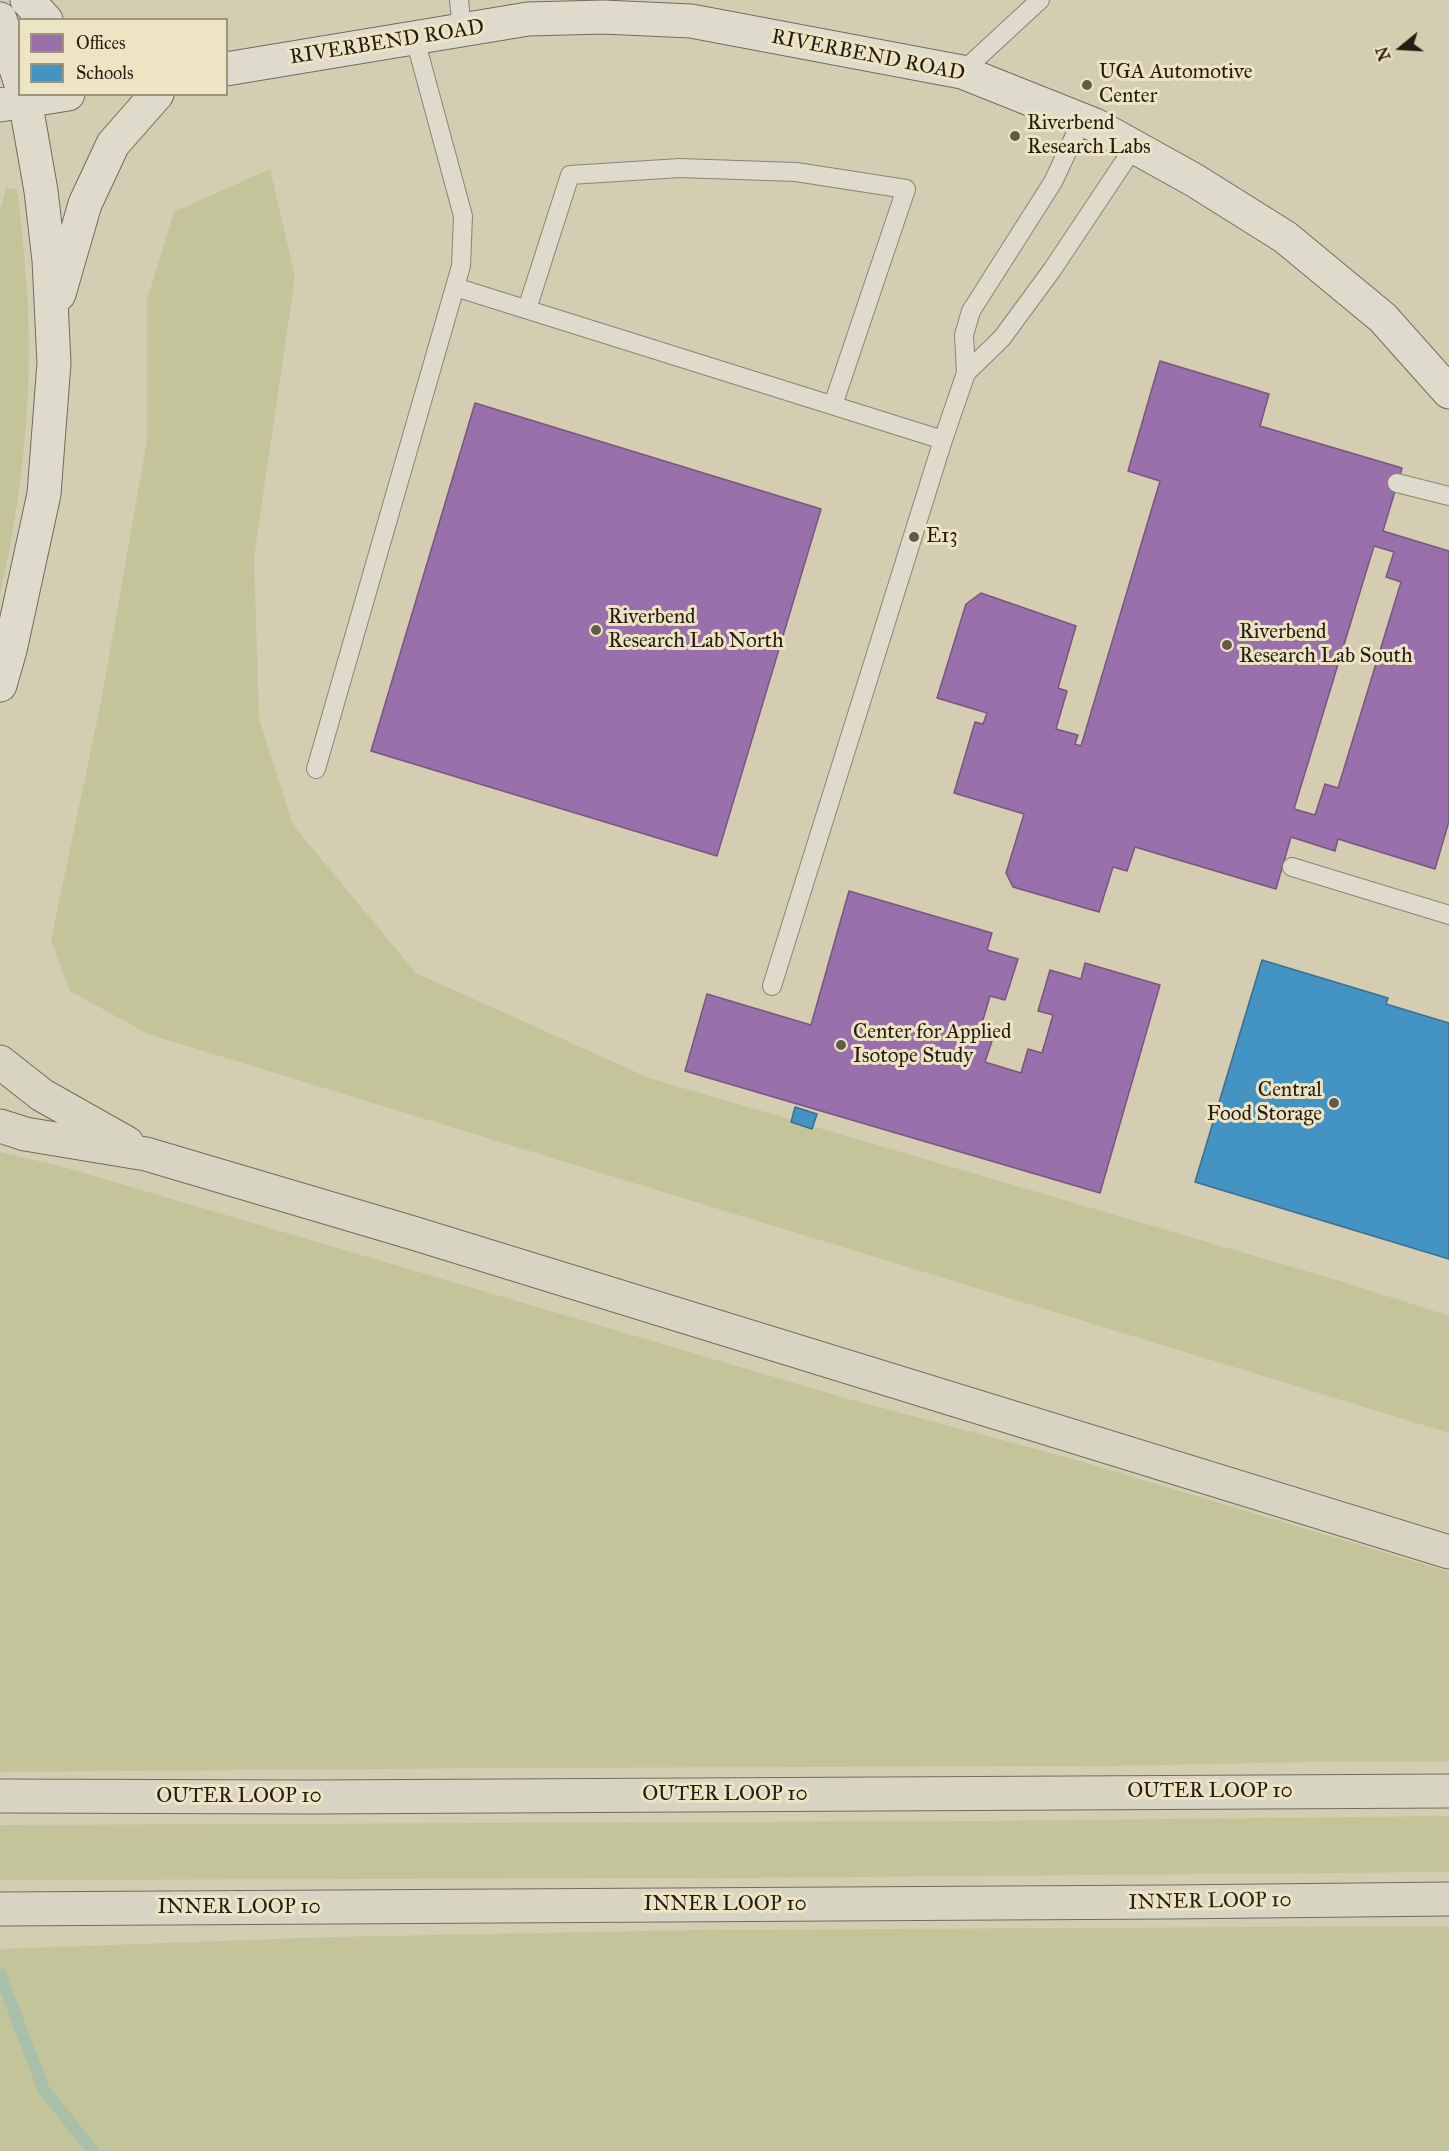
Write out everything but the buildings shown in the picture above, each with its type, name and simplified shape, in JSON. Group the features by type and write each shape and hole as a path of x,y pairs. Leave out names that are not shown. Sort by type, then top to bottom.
{"highway":[{"path":"0,1062 42,1095 146,1154"},
{"path":"0,1126 25,1134 146,1154 424,1237 1449,1552"},
{"name":"OUTER LOOP 10","path":"0,1796 324,1797 1449,1791"},
{"name":"INNER LOOP 10","path":"0,1909 1449,1899"}],"street":[{"path":"27,0 44,18"},
{"name":"RIVERBEND ROAD","path":"228,69 415,39 460,15 528,19 603,17 691,21 962,72 1082,120 1194,180 1285,237 1383,318 1449,392"},
{"path":"0,19 41,191 49,260 54,363 44,494 10,650 0,685"},
{"path":"52,319 85,204 114,144 155,96"}],"lane":[{"path":"962,72 1040,0"},
{"path":"316,769 461,266 463,216 415,39"},
{"path":"772,986 966,373 964,335 971,310 1053,182 1082,120"},
{"path":"966,373 1002,338 1052,270 1134,147"},
{"path":"527,309 570,175 680,168 796,172 906,189 833,405"},
{"path":"455,287 943,440"},
{"path":"1397,483 1449,496"},
{"path":"1292,867 1449,915"}],"green space":[{"path":"270,169 295,277 254,557 259,719 293,825 416,973 649,1078 1350,1284 1449,1316 1449,1433 148,1034 70,991 51,940 102,697 147,440 147,300 174,212"},
{"path":"6,188 16,189 18,195 27,288 29,376 22,470 13,532 0,594 0,211"},
{"path":"0,1152 60,1166 845,1398 1080,1461 1449,1572 1449,1762 0,1772"},
{"path":"1449,1816 1449,1872 737,1878 0,1880 0,1825 981,1821"},
{"path":"1449,1926 1449,2151 0,2151 0,1949 331,1937 700,1930"}],"waterway":[{"path":"0,1975 44,2090 93,2151"}],"place":[{"name":"UGA Automotive Center","path":"1087,85"},
{"name":"Riverbend Research Labs","path":"1015,136"},
{"name":"E13","path":"914,537"},
{"name":"Riverbend Research Lab North","path":"596,630"},
{"name":"Riverbend Research Lab South","path":"1227,645"},
{"name":"Center for Applied Isotope Study","path":"841,1045"},
{"name":"Central Food Storage","path":"1334,1103"}]}
